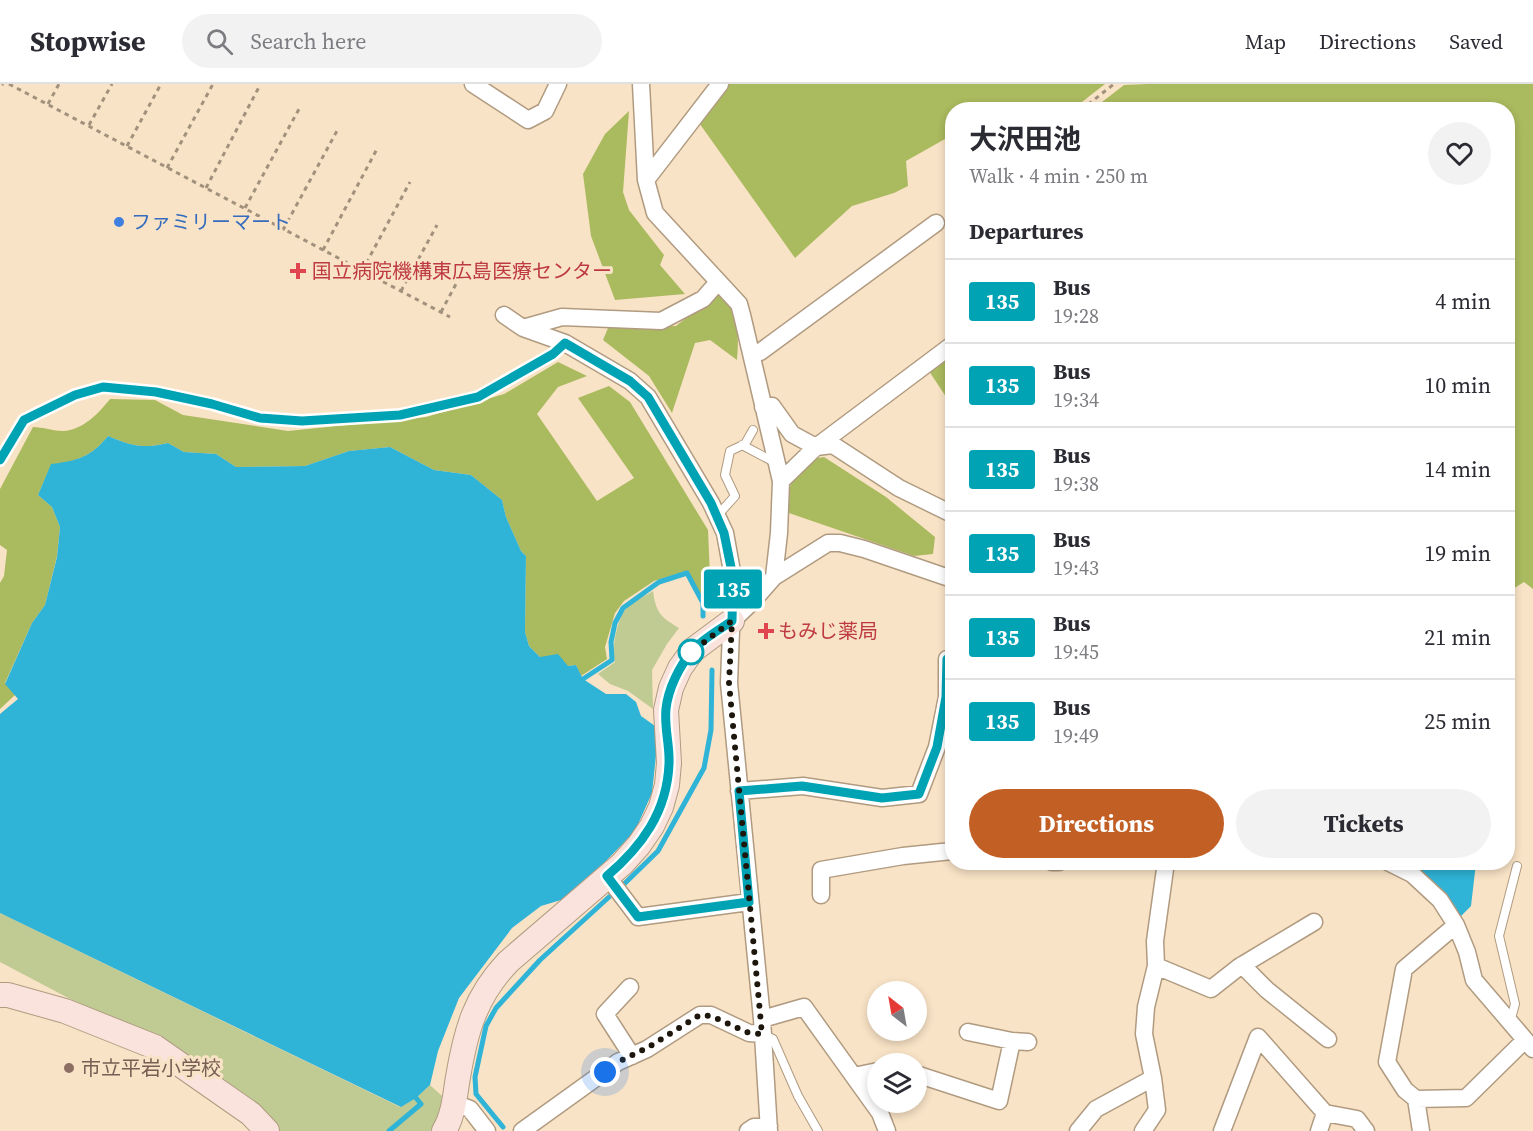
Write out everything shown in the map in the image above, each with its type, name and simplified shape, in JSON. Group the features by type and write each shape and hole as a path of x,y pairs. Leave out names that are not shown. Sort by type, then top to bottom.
{"street":[{"path":"473,84 528,120 545,111 558,84"},
{"path":"641,84 646,180 655,213 739,304 781,481 779,534 774,577"},
{"path":"646,180 720,84"},
{"path":"751,352 760,352 936,223"},
{"path":"524,327 562,316 661,321 703,299 718,282"},
{"path":"504,315 524,327 565,343 630,381 648,397 717,516 724,533 733,577 729,683 762,1027 769,1128 754,1127 748,1131"},
{"path":"781,481 816,447 945,350"},
{"path":"763,407 772,406 792,435 816,447 833,445 899,488 945,511"},
{"path":"444,1131 454,1103 463,1050 471,1022 492,980 539,934 607,876 639,845 652,826 661,807 667,785 669,763 666,710 671,688 693,650 732,621 774,577 828,543 840,543 864,549 945,577"},
{"path":"739,791 802,786 882,798 919,794 945,747"},
{"path":"821,895 820,870 903,856 945,852"},
{"path":"1143,1131 1156,1110 1154,1078 1144,1034 1146,1007 1156,966 1155,941 1165,870"},
{"path":"1404,870 1412,874 1440,900 1456,925 1467,952 1474,980 1529,1044 1466,1098 1416,1099 1405,1090 1387,1062 1404,969 1456,925"},
{"path":"607,876 638,917 749,902"},
{"path":"1156,966 1211,989 1242,965 1314,922"},
{"path":"1242,965 1267,990 1328,1038"},
{"path":"630,987 605,1014 632,1056"},
{"path":"3,992 65,1011 155,1047 251,1114 267,1131"},
{"path":"522,1131 618,1062 647,1048 700,1015 711,1016 749,1033 804,1007 880,1113 887,1131"},
{"path":"927,1078 999,1101 1020,1041 968,1032"},
{"path":"1222,1131 1258,1037 1325,1113 1357,1119 1366,1131"},
{"path":"854,1076 867,1073"},
{"path":"1078,1131 1096,1109 1154,1078"},
{"path":"1416,1099 1421,1131"},
{"path":"454,1103 470,1109 487,1131"},
{"path":"1319,1131 1325,1113"}],"lane":[{"path":"0,460 24,420 75,395 103,387 156,392 212,404 260,418 302,421 400,415 478,397 553,354 565,343"},
{"path":"717,516 735,496 725,475 730,451 745,444 753,430"},
{"path":"742,445 777,464"},
{"path":"1509,1022 1515,1004 1499,936 1517,867"},
{"path":"762,1027 773,1039 798,1096 818,1131"}],"path":[{"path":"9,84 450,317"},
{"path":"48,104 59,84"},
{"path":"89,125 112,84"},
{"path":"127,146 160,84"},
{"path":"166,168 213,84"},
{"path":"1091,102 1114,84"},
{"path":"206,188 259,87"},
{"path":"244,208 299,109"},
{"path":"283,230 338,129"},
{"path":"323,250 376,149"},
{"path":"362,271 410,182"},
{"path":"401,291 436,225"},
{"path":"441,312 464,268"}],"green space":[{"path":"726,84 1105,84 1082,102 945,102 945,139 906,161 908,186 894,193 852,206 795,258 697,120"},
{"path":"1533,84 1533,589 1524,582 1515,588 1515,102 1102,102 1124,85"},
{"path":"629,111 623,192 629,210 664,255 660,265 685,294 615,300 591,236 583,174 605,134"},
{"path":"715,295 722,295 735,318 738,334 737,360 710,340 695,343 672,413 649,376 603,340 608,328 676,326"},
{"path":"945,359 945,395 929,371"},
{"path":"558,362 587,376 558,387 537,414 597,501 634,478 578,398 609,386 630,402 708,530 711,601 706,605 686,571 654,581 624,601 615,613 605,647 607,659 581,676 576,665 568,666 540,657 529,646 525,632 526,556 521,551 506,517 502,500 471,475 434,470 390,447 349,451 305,466 236,467 216,454 184,452 168,443 138,446 108,436 96,449 83,457 51,465 38,495 52,507 60,527 57,556 45,605 32,623 5,683 15,695 0,709 0,583 4,576 7,550 0,545 0,489 33,427 63,431 77,428 96,415 110,399 155,400 183,415 288,431 426,417 504,394"},
{"path":"824,457 886,497 935,537 933,554 914,556 786,512 791,481 811,459"},
{"path":"653,591 660,613 667,621 679,628 652,670 653,709 628,691 610,684 598,674 615,662 616,636 625,610"},
{"path":"0,913 400,1107 416,1098 430,1085 442,1096 438,1122 430,1131 275,1131 113,1018 72,1000 0,962"}],"water":[{"path":"108,436 138,445 152,446 168,443 184,452 216,454 236,467 305,466 349,451 390,447 434,470 471,475 502,500 506,517 521,551 526,556 525,632 529,646 540,657 558,654 568,666 576,665 583,679 606,694 626,694 636,702 641,716 655,726 657,746 652,793 635,831 605,862 561,900 541,906 512,928 459,998 438,1051 430,1085 416,1098 401,1107 0,913 0,714 18,699 5,684 32,623 45,605 57,557 60,527 52,507 38,495 51,464 83,457 96,449"},
{"path":"1420,870 1475,870 1471,906 1461,916"}],"waterway":[{"path":"583,679 612,660 611,642 615,623 623,608 659,582 687,573 703,603 703,616"},
{"path":"621,887 658,851 704,768 711,730 712,670"},
{"path":"503,1127 476,1094 475,1077 486,1026 496,1008 540,960 609,897"},
{"path":"389,1131 421,1104 416,1098"}],"bus line":[{"name":"135","path":"0,460 24,420 75,395 103,387 156,392 212,404 260,418 302,421 400,415 478,397 553,354 565,343 630,381 648,397 711,503 724,533 733,577 732,621 693,650 671,688 666,710 669,763 667,785 661,807 639,845 622,864 607,876 638,917 749,902 739,791 802,786 882,798 919,794 937,747 945,703"}],"place":[{"name":"ファミリーマート","path":"119,222"},
{"name":"国立病院機構東広島医療センター","path":"298,271"},
{"name":"もみじ薬局","path":"766,631"},
{"name":"市立平岩小学校","path":"69,1068"}],"route":[{"path":"605,1072 618,1062 647,1048 700,1015 711,1016 749,1033 762,1034 729,683 732,621 691,652"}]}
